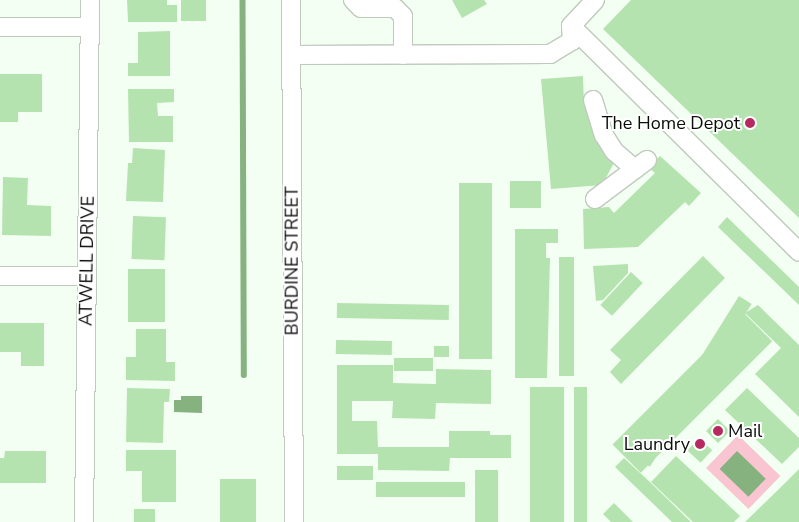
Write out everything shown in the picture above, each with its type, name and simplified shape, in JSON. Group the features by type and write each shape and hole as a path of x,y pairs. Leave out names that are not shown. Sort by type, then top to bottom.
{"street":[{"name":"ATWELL DRIVE","path":"84,522 90,0"},
{"name":"BURDINE STREET","path":"291,0 294,522"},
{"path":"353,0 361,8 395,4 403,16 403,55"},
{"path":"292,55 550,54 572,41 571,26 595,0"},
{"path":"571,26 799,252"},
{"path":"0,27 90,27"},
{"path":"593,100 604,135 614,151 641,164 595,199"},
{"path":"0,276 87,276"}],"shaded area":[{"path":"181,396 202,396 202,413 174,412 174,400 181,400"},
{"path":"738,435 780,476 748,509 706,468"},
{"path":"737,451 766,479 748,497 720,469"}],"building":[{"path":"127,0 167,0 167,5 177,5 177,22 128,22"},
{"path":"181,0 206,0 206,21 181,21"},
{"path":"452,0 484,0 487,4 462,18"},
{"name":"The Home Depot","path":"631,0 799,0 799,218 603,29"},
{"path":"170,31 170,76 128,76 128,63 138,63 138,32"},
{"path":"0,74 42,74 42,112 18,112 18,122 0,122"},
{"path":"583,76 584,105 593,133 615,161 602,185 551,189 541,79"},
{"path":"128,89 174,89 174,102 157,103 158,116 173,116 173,142 129,142"},
{"path":"133,148 165,150 163,202 126,201 128,163 132,163"},
{"path":"660,156 701,193 689,206 685,202 638,247 584,249 583,209 609,207 614,213 655,173 648,167"},
{"path":"3,177 28,178 27,205 51,206 51,236 2,235"},
{"path":"510,181 541,181 541,208 510,208"},
{"path":"459,183 492,183 492,359 459,359"},
{"path":"133,216 166,217 164,260 131,259"},
{"path":"727,217 799,287 799,305 718,227"},
{"path":"515,229 558,229 558,243 546,243 546,258 550,258 547,378 515,378"},
{"path":"703,256 725,278 621,384 610,372 621,360 610,350"},
{"path":"559,257 574,257 574,376 559,376"},
{"path":"628,264 628,273 603,300 596,301 593,266"},
{"path":"128,269 165,269 165,322 128,322"},
{"path":"631,272 643,283 612,316 600,305"},
{"path":"739,296 752,304 650,467 637,459"},
{"path":"337,303 449,305 449,320 337,318"},
{"path":"758,305 799,345 799,417 755,374 781,348 745,313"},
{"path":"744,313 772,341 641,473 612,445"},
{"path":"0,323 44,323 44,366 21,366 21,352 0,352"},
{"path":"136,329 166,329 166,362 175,362 175,381 126,380 126,357 136,357"},
{"path":"336,340 392,341 392,355 336,354"},
{"path":"434,346 449,346 449,357 434,357"},
{"path":"394,358 433,358 433,371 394,371"},
{"path":"337,365 393,365 393,383 436,384 436,369 491,370 491,404 436,403 435,419 392,418 393,401 352,401 352,421 377,421 378,447 449,447 449,431 490,431 490,435 511,435 511,458 450,458 449,471 378,470 378,454 337,454"},
{"path":"530,387 564,387 564,522 530,522"},
{"path":"574,387 587,387 587,522 574,522"},
{"path":"127,388 170,389 169,402 164,402 163,443 126,442"},
{"path":"747,388 799,438 799,447 782,464 725,410"},
{"name":"Mail","path":"718,419 730,431 718,443 706,431"},
{"name":"Laundry","path":"699,438 712,450 701,463 687,450"},
{"path":"126,450 176,450 176,502 142,502 142,471 126,471"},
{"path":"5,451 46,451 46,483 0,483 0,458 4,458"},
{"path":"676,456 740,516 734,522 693,522 651,482"},
{"path":"624,458 691,522 672,522 615,467"},
{"path":"337,466 373,466 373,480 337,480"},
{"path":"799,469 799,522 745,522 781,487"},
{"path":"475,470 498,470 498,522 475,522"},
{"path":"220,479 256,479 256,522 220,522"},
{"path":"376,482 465,482 465,497 376,497"},
{"path":"614,503 633,522 611,522 603,514"},
{"path":"134,509 155,509 155,522 134,522"}],"waterway":[{"path":"243,0 244,375"}],"place":[{"name":"The Home Depot","path":"750,123"},
{"name":"Mail","path":"718,431"},
{"name":"Laundry","path":"700,444"}]}
